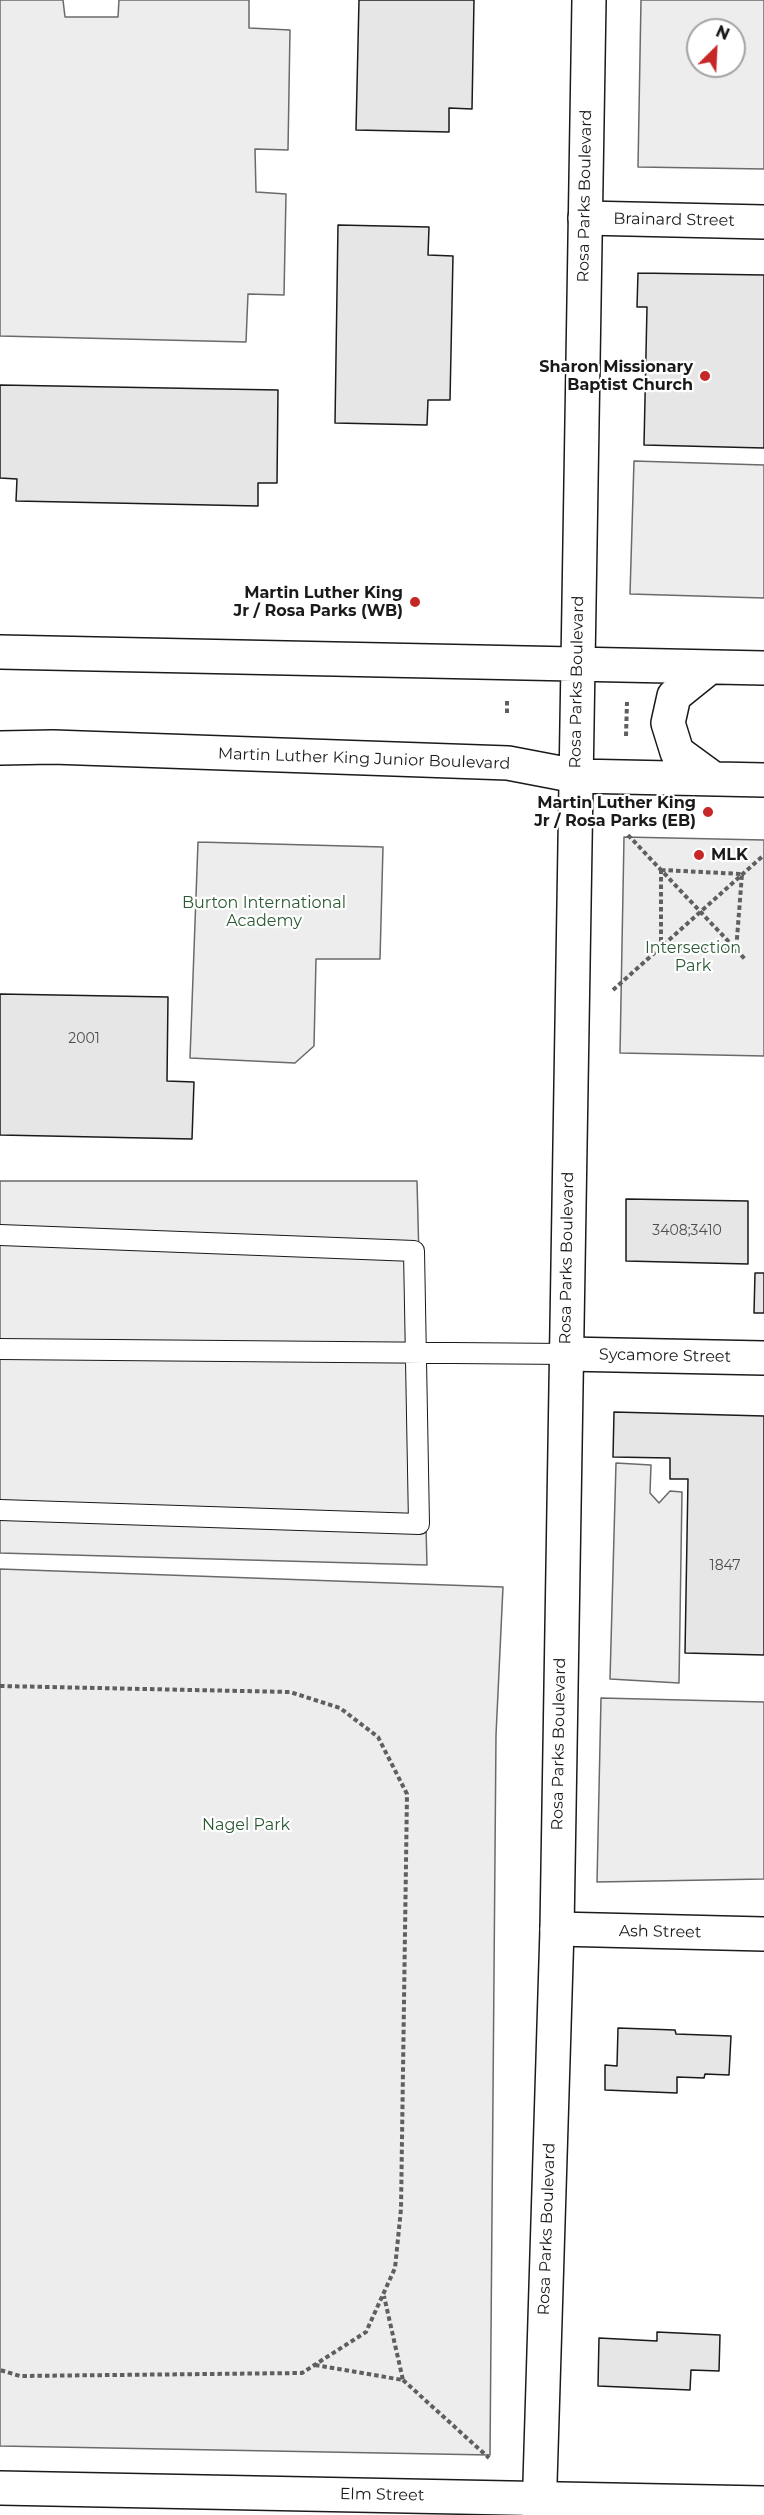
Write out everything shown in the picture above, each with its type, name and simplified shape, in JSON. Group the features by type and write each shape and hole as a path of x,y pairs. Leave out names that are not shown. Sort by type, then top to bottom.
{"street":[{"name":"Rosa Parks Boulevard","path":"539,2507 557,1929 589,0"},
{"name":"Brainard Street","path":"585,218 764,222"},
{"path":"0,652 764,668"},
{"path":"710,667 674,696 668,723 677,752 714,779"},
{"name":"Martin Luther King Junior Boulevard","path":"0,748 63,747 508,763 576,776 764,780"},
{"name":"Sycamore Street","path":"566,1354 764,1358"},
{"name":"Ash Street","path":"557,1929 764,1934"},
{"name":"Elm Street","path":"0,2488 539,2507 764,2503"}],"lane":[{"path":"0,1235 414,1251 419,1524 0,1510"},
{"path":"0,1349 566,1354"}],"path":[{"path":"626,736 627,695"},
{"path":"628,835 745,959"},
{"path":"614,990 764,855"},
{"path":"661,870 742,874"},
{"path":"661,870 661,948"},
{"path":"736,951 742,874"},
{"path":"661,948 736,951"},
{"path":"0,1686 290,1692 340,1708 378,1737 406,1794 401,2209 395,2268 366,2332 302,2373 20,2376 0,2370"},
{"path":"384,2295 403,2380"},
{"path":"315,2365 403,2380 494,2463"}],"shaded area":[{"path":"0,0 63,0 65,17 118,17 119,0 249,0 249,28 290,30 288,150 255,149 256,192 286,194 284,295 248,294 246,342 0,336"},
{"path":"641,0 764,0 764,169 638,167"},
{"path":"634,461 764,465 764,598 630,594"},
{"name":"Intersection Park","path":"624,837 764,840 764,1056 620,1053"},
{"name":"Burton International Academy","path":"198,842 383,847 380,959 316,959 314,1046 295,1063 190,1058"},
{"path":"0,1181 417,1181 427,1565 0,1553"},
{"path":"616,1463 651,1465 650,1493 659,1503 670,1491 682,1492 679,1683 610,1679"},
{"name":"Nagel Park","path":"0,1569 503,1587 496,1735 490,2455 0,2446"},
{"path":"601,1698 764,1702 764,1879 597,1882"}],"building":[{"path":"359,0 474,0 472,109 449,108 449,132 356,130"},
{"path":"338,225 429,227 428,255 453,256 450,400 428,400 427,425 335,423"},
{"name":"Sharon Missionary Baptist Church","path":"638,273 764,275 764,448 644,445 647,307 637,307"},
{"path":"0,385 278,390 277,483 258,483 258,506 16,501 17,479 0,478"},
{"path":"0,994 168,997 167,1081 194,1082 192,1139 0,1135"},
{"path":"626,1199 748,1201 748,1264 626,1261"},
{"path":"755,1273 764,1273 764,1313 754,1313"},
{"path":"614,1412 764,1416 764,1655 685,1653 688,1479 670,1479 670,1458 613,1457"},
{"path":"618,2028 675,2030 676,2034 731,2036 729,2075 705,2074 704,2078 677,2077 677,2093 605,2090 605,2065 617,2066"},
{"path":"657,2332 720,2335 719,2371 691,2370 690,2390 598,2386 599,2338 657,2341"}],"place":[{"name":"Sharon Missionary Baptist Church","path":"705,376"},
{"name":"Martin Luther King Jr / Rosa Parks (WB)","path":"415,602"},
{"name":"Martin Luther King Jr / Rosa Parks (EB)","path":"708,812"},
{"name":"MLK","path":"699,855"}]}
